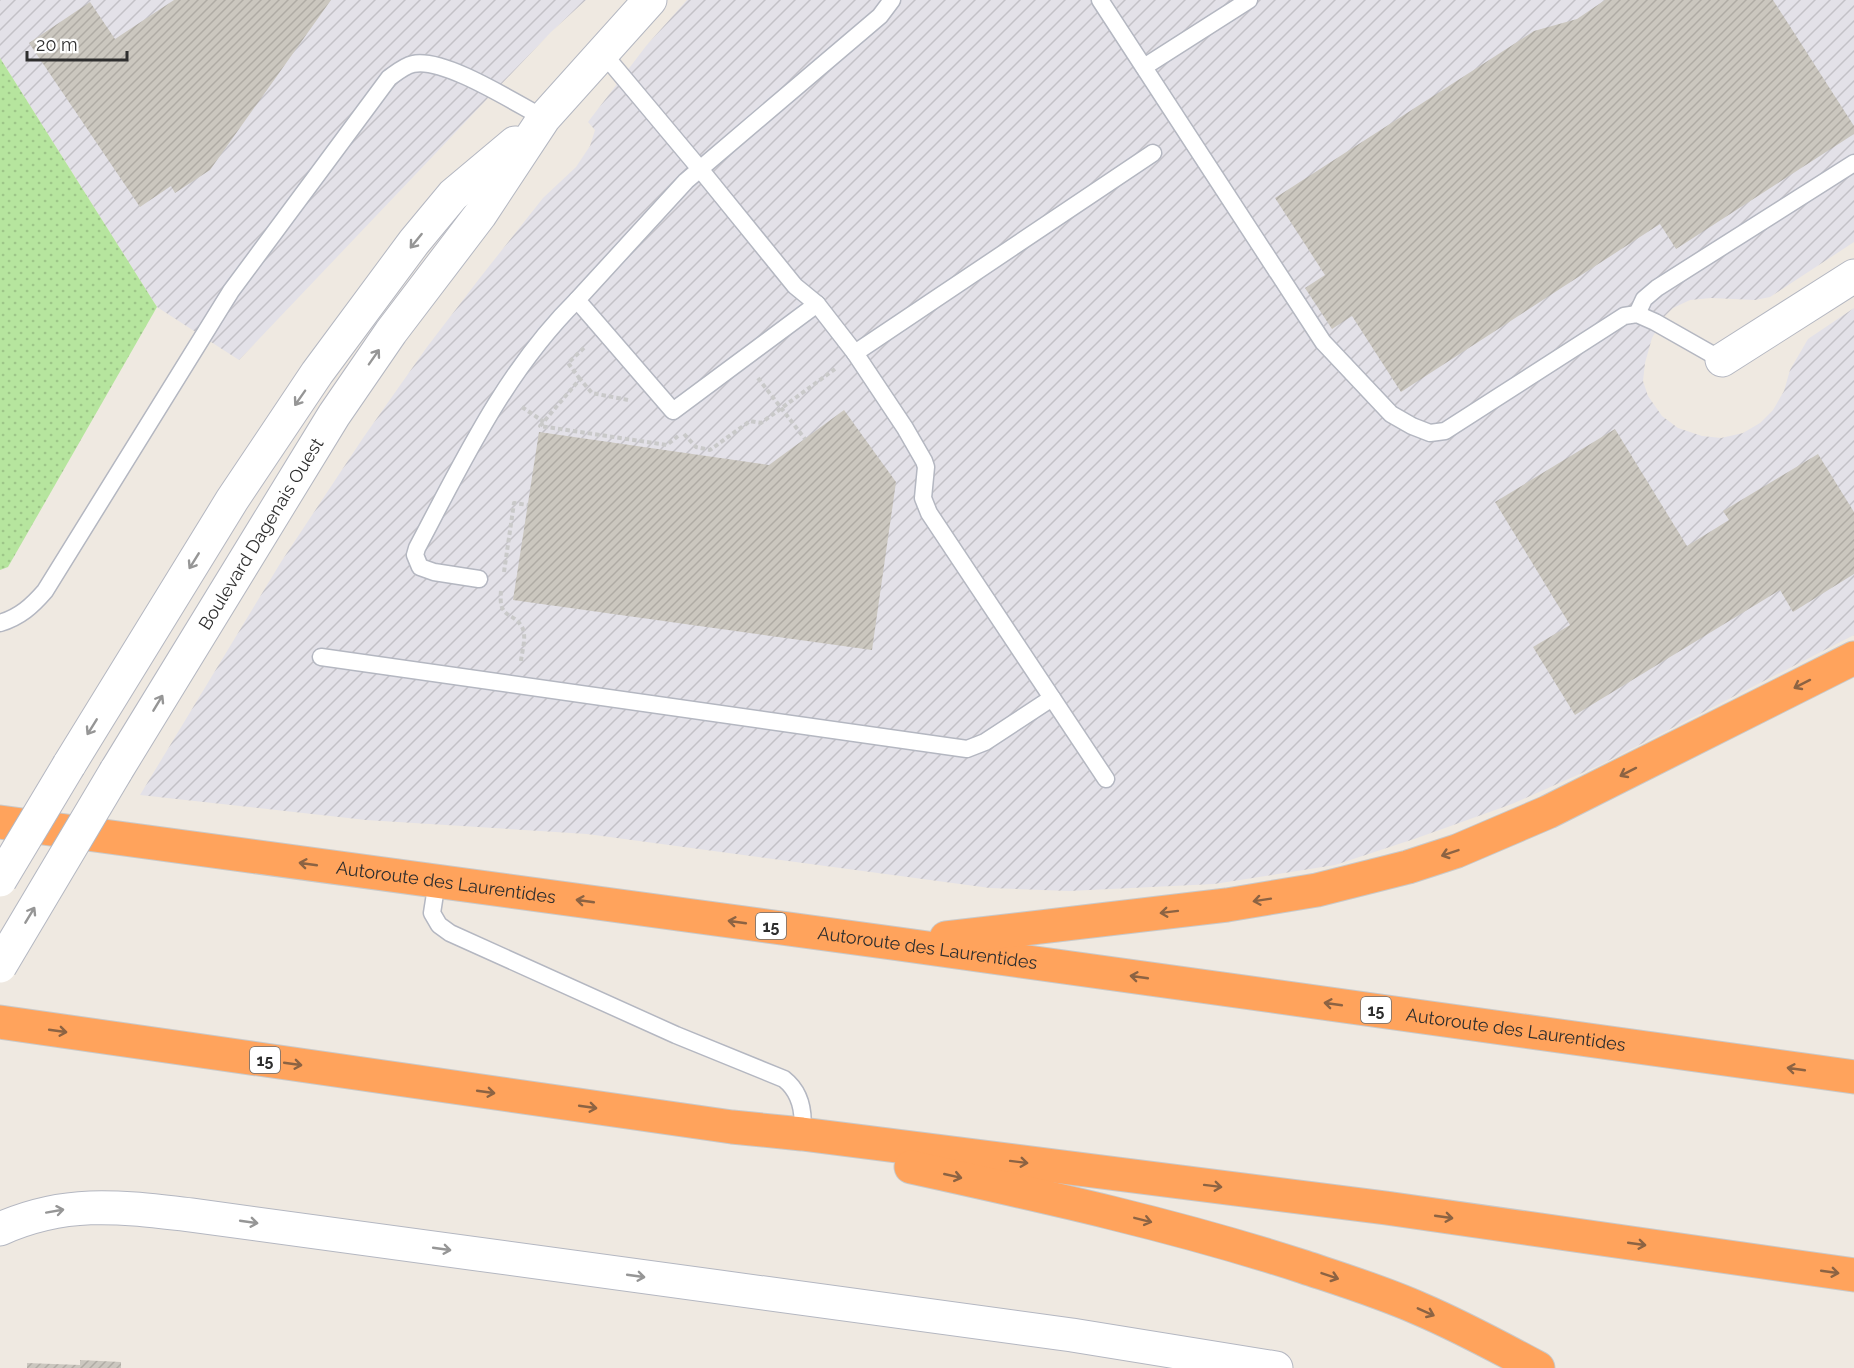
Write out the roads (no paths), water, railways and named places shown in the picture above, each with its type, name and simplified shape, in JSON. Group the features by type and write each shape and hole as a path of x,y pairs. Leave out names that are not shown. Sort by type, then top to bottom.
{"highway":[{"path":"898,944 1227,905 1317,890 1408,867 1457,850 1548,812 1854,658"},
{"name":"Autoroute des Laurentides","path":"0,822 1854,1077"},
{"name":"15","path":"0,1022 801,1138"},
{"path":"801,1138 1386,1208 1854,1275"},
{"path":"801,1138 1113,1213 1242,1247 1372,1290 1418,1308 1469,1331 1538,1368"}],"main road":[{"name":"Boulevard Dagenais Ouest","path":"0,966 116,771 334,415 391,332 480,215 544,118 650,0"},
{"name":"Boulevard Dagenais Ouest","path":"0,880 232,500 311,382 414,242 453,195 544,118"},
{"path":"1722,360 1854,276"},
{"path":"0,1229 33,1216 70,1209 125,1208 192,1215 1072,1335 1276,1368"}],"lane":[{"path":"479,579 426,570 420,567 415,555 462,462 497,400 527,358 566,312 686,181 880,16 892,0"},
{"path":"1101,0 1323,342 1391,414 1430,433 1445,430 1624,316 1637,314 1655,322 1722,360"},
{"path":"1144,67 1249,0"},
{"path":"602,52 795,286 817,304 855,353 924,461 926,467 923,498 929,513 1106,779"},
{"path":"0,623 11,620 30,609 45,591 231,291 389,78 412,64 426,63 441,66 544,118"},
{"path":"855,353 1153,153"},
{"path":"1637,314 1644,299 1657,288 1854,163"},
{"path":"578,300 673,411 817,304"},
{"path":"321,657 967,749 985,742 1052,698"},
{"path":"437,881 432,913 439,925 450,933 676,1035 784,1079 800,1096 801,1138"}]}
